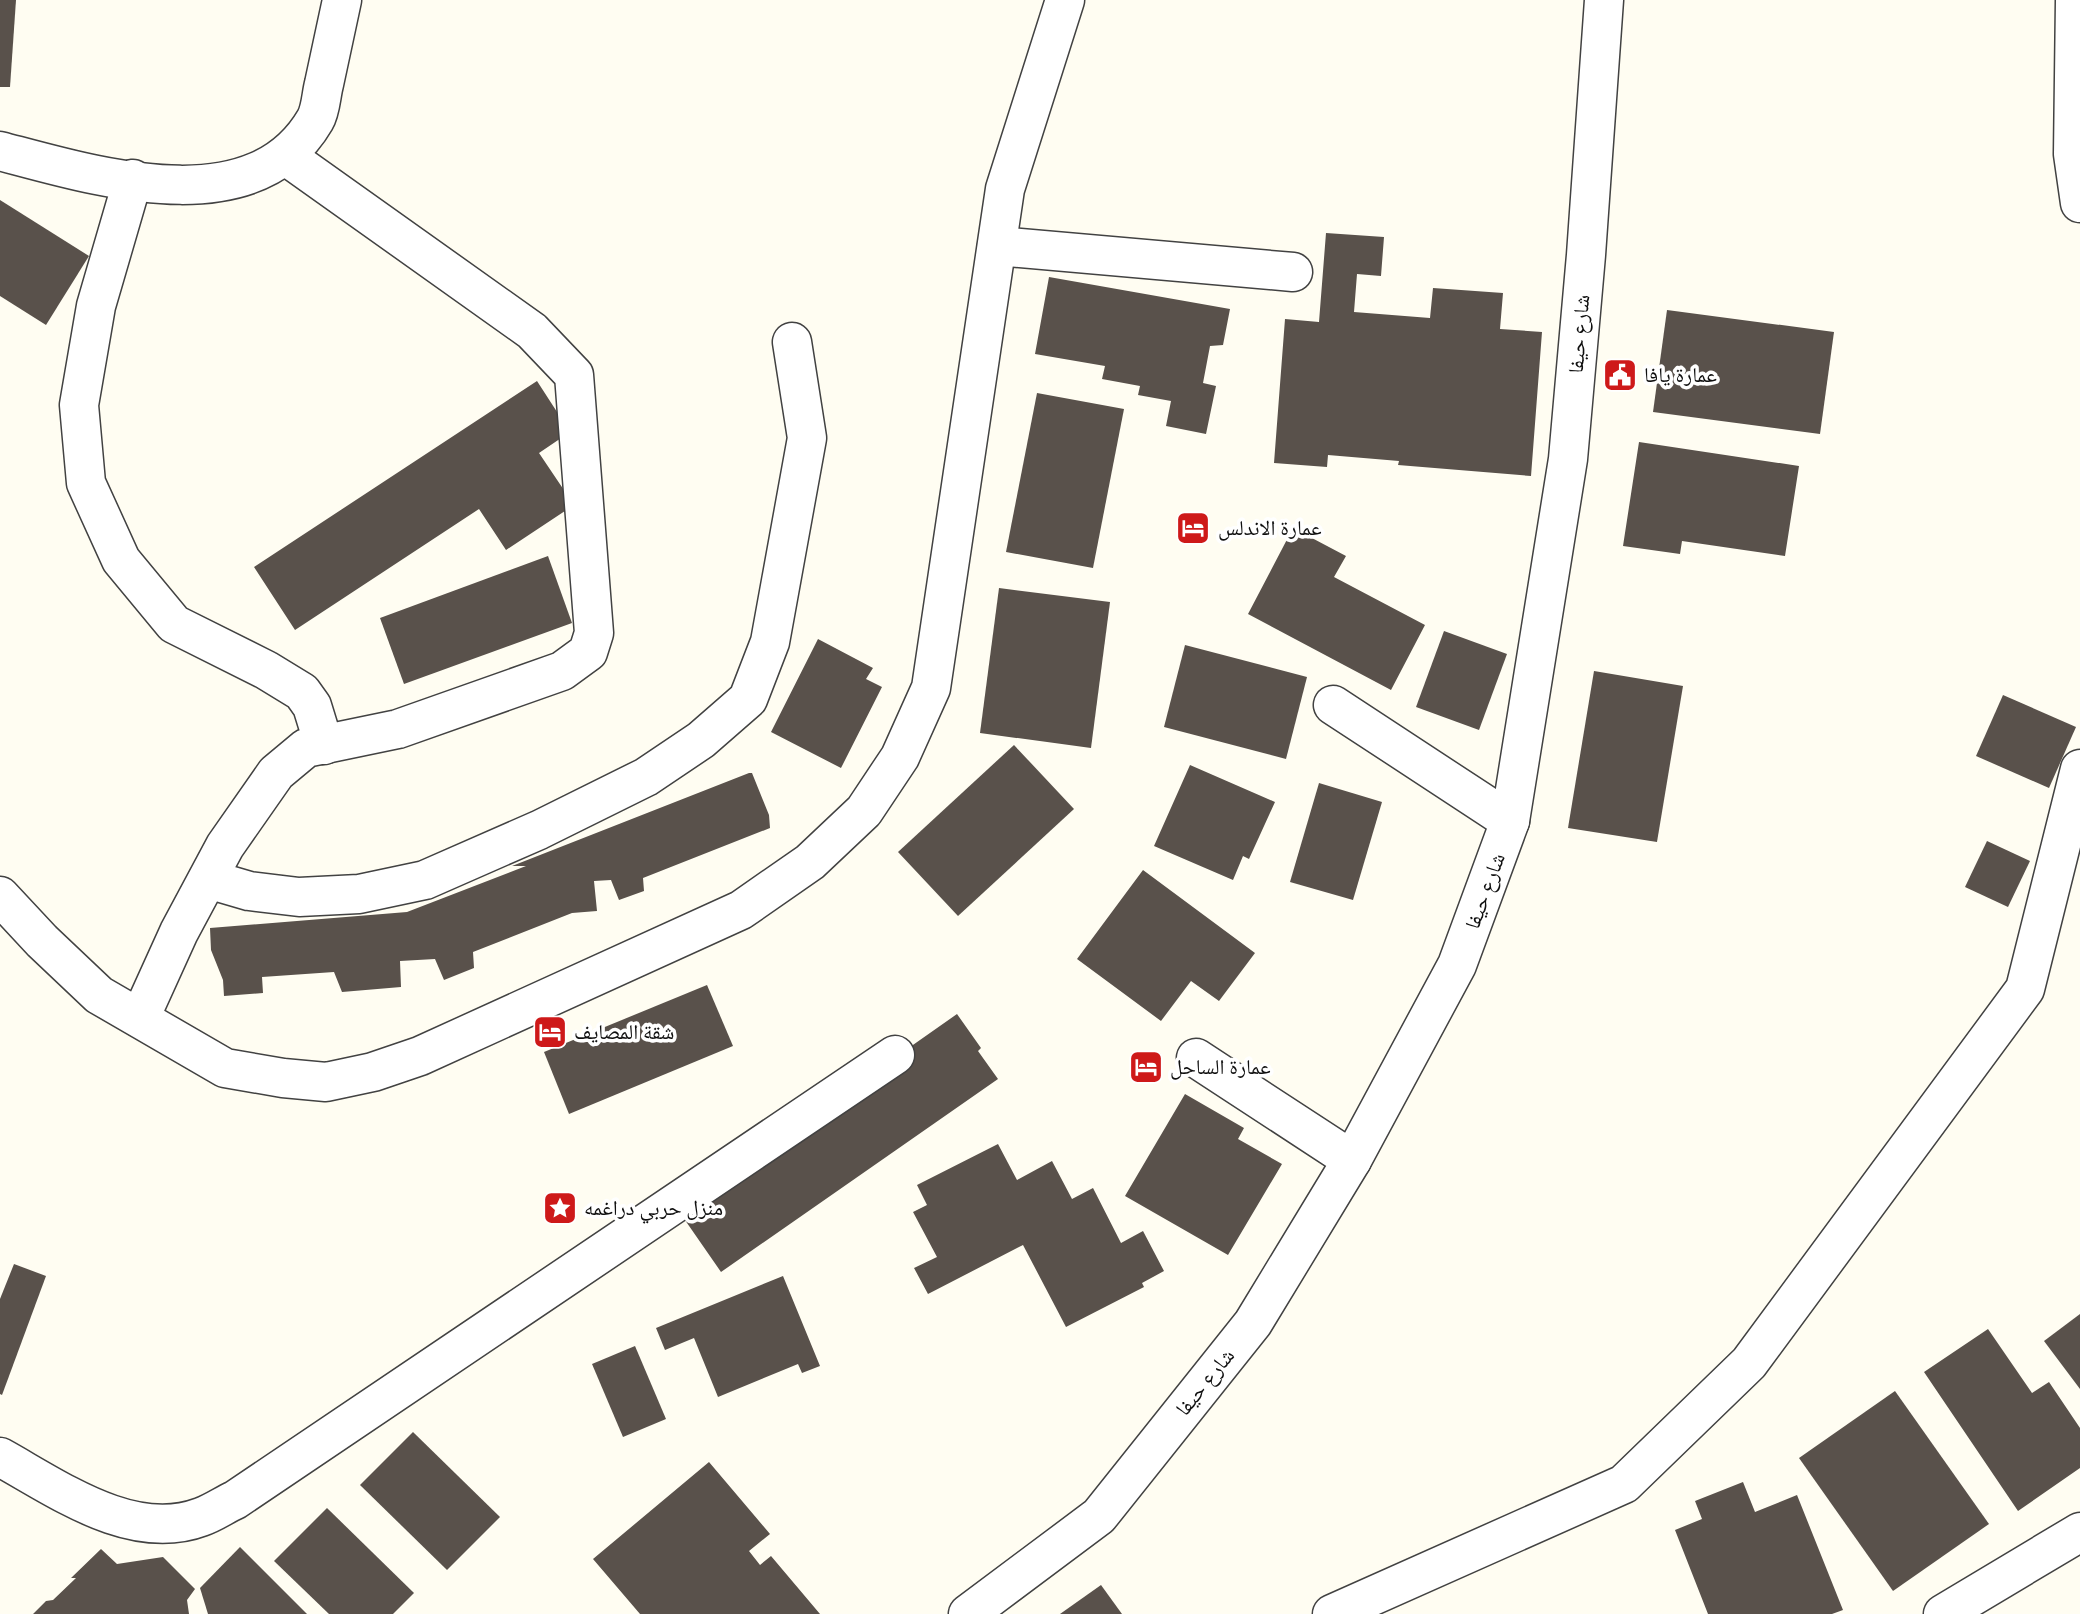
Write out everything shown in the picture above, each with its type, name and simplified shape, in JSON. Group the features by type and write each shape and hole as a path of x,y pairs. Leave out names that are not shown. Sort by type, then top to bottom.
{"street":[{"path":"0,151 82,172 169,185 225,182 260,172 286,156 317,117 342,0"},
{"path":"0,896 42,941 99,995 225,1068 326,1082 373,1072 420,1056 741,911 810,862 864,811 900,757 931,688 1005,189 1065,0"},
{"name":"شارع حيفا","path":"968,1614 1099,1516 1253,1323 1352,1160 1457,965 1510,821 1568,459 1604,0"},
{"path":"2075,0 2073,154 2080,203"},
{"path":"139,1018 179,932 225,846 276,773 306,748 398,729 562,671 588,652 594,633 574,375 531,331 286,156"},
{"path":"133,180 96,306 79,405 86,483 121,560 174,624 266,670 302,692 312,706 324,745"},
{"path":"997,246 1293,272"},
{"path":"208,879 249,891 299,897 359,894 425,880 539,830 646,777 701,740 748,699 770,642 807,438 792,342"},
{"path":"1333,705 1510,821"},
{"path":"1332,1614 1624,1484 1749,1363 2025,989 2080,769"},
{"path":"0,1457 96,1510 130,1521 166,1523 200,1518 235,1500 895,1055"},
{"path":"1196,1058 1352,1160"},
{"path":"1943,1614 2080,1532"}],"building":[{"path":"0,0 16,0 10,87 0,87"},
{"path":"0,200 89,256 46,325 0,296"},
{"path":"1326,233 1384,237 1381,276 1357,274 1354,312 1430,318 1433,288 1503,293 1500,329 1542,332 1531,476 1398,465 1399,461 1328,455 1327,467 1274,463 1285,319 1319,322"},
{"path":"1049,277 1230,309 1223,345 1210,346 1203,383 1216,386 1206,434 1166,426 1171,401 1138,395 1140,386 1102,379 1105,366 1035,354"},
{"path":"1667,310 1834,332 1820,434 1653,412"},
{"path":"537,381 570,432 539,453 574,505 506,550 479,509 295,630 254,567"},
{"path":"1037,393 1124,409 1093,568 1006,552"},
{"path":"1639,442 1799,466 1785,556 1682,541 1680,554 1623,546"},
{"path":"1293,528 1346,556 1334,577 1425,625 1391,690 1248,614"},
{"path":"548,556 572,623 404,684 380,618"},
{"path":"999,588 1110,602 1091,748 980,733"},
{"path":"1444,631 1507,654 1479,730 1416,707"},
{"path":"818,639 873,668 866,679 882,687 841,768 771,732"},
{"path":"1185,645 1307,677 1286,759 1164,727"},
{"path":"1594,671 1683,686 1657,842 1568,828"},
{"path":"2003,695 2076,727 2049,788 1976,756"},
{"path":"1014,745 1074,809 958,916 898,852"},
{"path":"1190,765 1275,802 1249,859 1243,856 1233,880 1154,846"},
{"path":"752,773 769,815 770,828 643,878 644,891 619,900 611,880 594,881 597,911 572,913 473,952 474,968 444,980 435,959 400,961 401,987 342,992 334,972 262,977 263,993 224,996 223,980 211,950 210,928 407,912 526,866 512,866"},
{"path":"1319,783 1382,802 1353,900 1290,882"},
{"path":"1987,841 2030,861 2008,907 1965,887"},
{"path":"1143,870 1255,953 1219,1001 1191,981 1161,1021 1077,959"},
{"path":"707,985 733,1046 569,1114 544,1052"},
{"path":"957,1014 981,1048 978,1051 998,1079 721,1272 678,1210"},
{"path":"1185,1094 1244,1128 1238,1139 1282,1164 1228,1255 1125,1196"},
{"path":"998,1144 1017,1180 1052,1161 1072,1199 1093,1188 1121,1243 1143,1231 1164,1271 1142,1283 1144,1287 1066,1327 1023,1245 928,1294 914,1268 937,1257 913,1212 927,1205 917,1185"},
{"path":"14,1264 46,1276 2,1395 0,1299"},
{"path":"783,1276 820,1366 802,1373 798,1364 718,1397 694,1338 665,1350 656,1328"},
{"path":"2080,1314 2080,1389 2044,1341"},
{"path":"1988,1329 2032,1393 2049,1382 2080,1428 2080,1468 2018,1511 1924,1372"},
{"path":"635,1346 666,1419 623,1437 592,1364"},
{"path":"1895,1391 1989,1524 1893,1591 1799,1458"},
{"path":"413,1432 500,1517 447,1570 360,1485"},
{"path":"709,1462 770,1534 749,1551 760,1565 771,1556 820,1614 640,1614 593,1559"},
{"path":"1743,1482 1755,1512 1797,1495 1843,1610 1832,1614 1708,1614 1675,1530 1702,1519 1695,1501"},
{"path":"327,1508 414,1593 393,1614 329,1614 274,1561"},
{"path":"240,1547 307,1614 208,1614 200,1588"},
{"path":"101,1549 117,1564 163,1557 195,1589 187,1600 189,1614 33,1614 46,1601 53,1600"},
{"path":"1101,1585 1122,1614 1060,1614"}],"place":[{"name":"عمارة يافا","path":"1620,375"},
{"name":"عمارة الاندلس","path":"1193,528"},
{"name":"شقة المصايف","path":"550,1032"},
{"name":"عمارة الساحل","path":"1146,1067"},
{"name":"منزل حربي دراغمه","path":"560,1208"}]}
